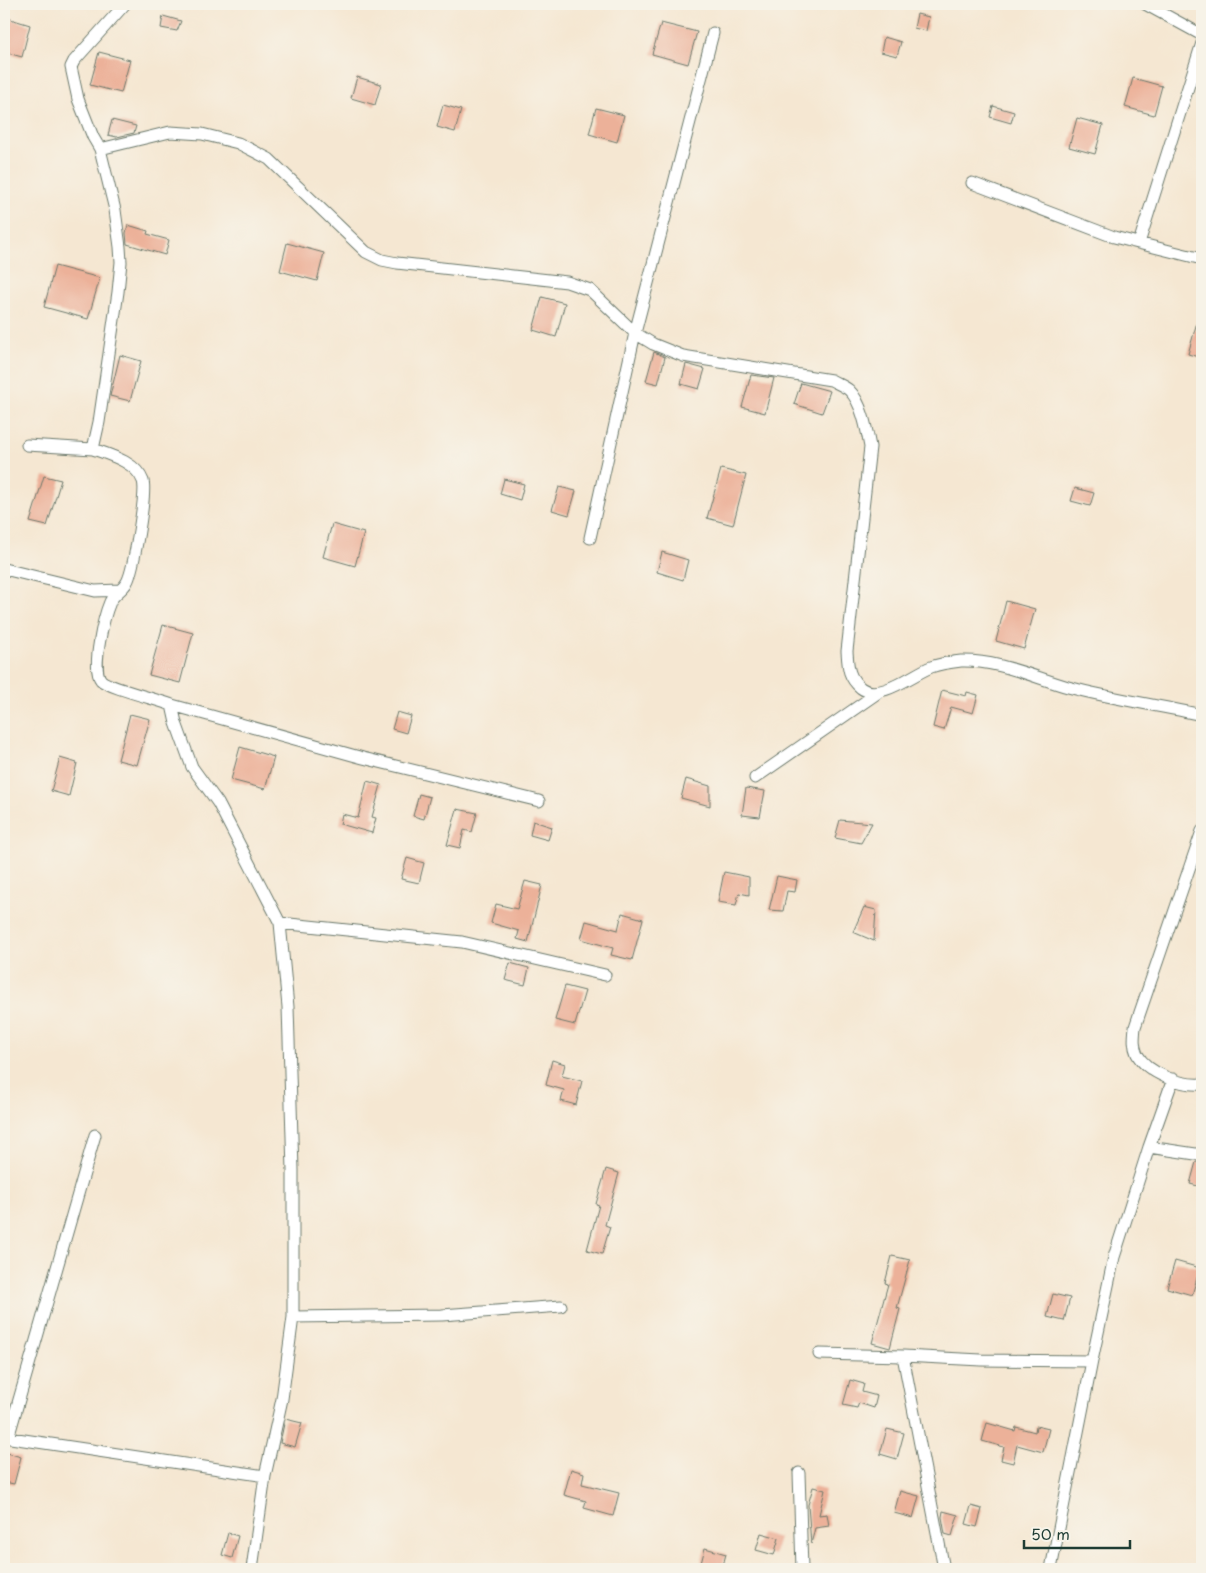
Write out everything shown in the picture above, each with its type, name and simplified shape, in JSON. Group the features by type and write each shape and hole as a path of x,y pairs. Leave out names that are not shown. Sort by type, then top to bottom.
{"street":[{"path":"93,449 100,413 121,262 116,210 100,149 93,137 78,99 71,67 125,4"},
{"path":"1146,4 1202,35"},
{"path":"590,538 636,333 713,33"},
{"path":"1138,243 1202,42"},
{"path":"100,149 170,132 202,134 238,143 269,159 366,252 382,260 567,282 590,290 636,333 653,344 683,356 831,380 849,391 859,406 866,426 870,447 847,651 848,668 853,682 865,691 879,692"},
{"path":"972,183 1114,237 1202,260"},
{"path":"27,445 93,449 121,459 133,468 142,481 143,499 137,542 127,583 110,601 96,657 100,680 110,686 172,705 362,758 539,801"},
{"path":"4,569 95,592 119,590"},
{"path":"755,778 879,692 900,684 931,667 959,661 984,662 1069,687 1202,714"},
{"path":"172,705 176,723 192,767 218,803 280,923 289,1026 293,1170 293,1317 282,1399 265,1476 252,1569"},
{"path":"1200,1087 1158,1073 1145,1064 1138,1054 1134,1043 1135,1027 1202,832"},
{"path":"280,923 462,942 606,975"},
{"path":"1051,1569 1114,1257 1173,1079"},
{"path":"95,1134 6,1438 265,1476"},
{"path":"1149,1147 1202,1155"},
{"path":"293,1317 442,1315 561,1306"},
{"path":"820,1354 981,1360 1092,1361"},
{"path":"903,1356 944,1569"},
{"path":"799,1473 802,1569"}],"building":[{"path":"917,14 929,17 926,31 914,28"},
{"path":"163,16 181,21 177,31 161,28"},
{"path":"4,17 30,25 22,57 4,52"},
{"path":"661,23 697,32 688,64 652,54"},
{"path":"884,37 901,42 897,56 881,52"},
{"path":"99,52 130,60 121,93 90,85"},
{"path":"357,77 381,84 375,105 351,98"},
{"path":"1133,78 1162,86 1154,115 1125,107"},
{"path":"443,105 461,110 455,132 437,127"},
{"path":"993,106 1014,112 1011,123 990,117"},
{"path":"596,108 624,115 617,142 589,134"},
{"path":"1077,118 1103,125 1095,154 1069,147"},
{"path":"112,120 136,126 134,133 117,137 108,135"},
{"path":"128,225 148,231 147,234 169,240 165,255 127,244 126,233"},
{"path":"287,243 324,253 317,281 280,271"},
{"path":"55,266 100,278 88,319 44,307"},
{"path":"542,297 565,303 556,337 533,330"},
{"path":"1199,315 1202,316 1202,358 1188,354"},
{"path":"654,352 665,357 658,384 646,381"},
{"path":"120,355 141,361 130,401 110,396"},
{"path":"686,364 705,369 699,389 681,384"},
{"path":"751,375 774,378 765,413 742,407"},
{"path":"801,383 830,391 822,413 794,404"},
{"path":"721,469 746,475 733,525 707,518"},
{"path":"44,476 61,480 47,526 30,522"},
{"path":"504,479 524,484 520,500 500,494"},
{"path":"559,487 576,491 569,515 552,510"},
{"path":"1075,488 1094,493 1090,506 1071,501"},
{"path":"332,524 364,533 355,566 323,557"},
{"path":"662,552 688,560 683,580 657,572"},
{"path":"1006,601 1035,609 1024,649 996,641"},
{"path":"163,625 193,633 180,683 149,675"},
{"path":"942,690 966,696 967,692 978,695 973,713 951,707 944,730 933,727"},
{"path":"397,712 411,716 406,733 392,729"},
{"path":"130,714 150,719 137,765 118,760"},
{"path":"240,747 274,757 265,789 231,780"},
{"path":"60,758 77,763 69,796 51,791"},
{"path":"686,779 710,786 710,806 681,798"},
{"path":"367,781 381,785 372,817 376,818 372,833 340,824 342,814 358,818"},
{"path":"746,788 765,791 760,817 742,815"},
{"path":"419,794 430,797 424,819 413,816"},
{"path":"457,809 477,813 472,832 464,830 460,848 447,845"},
{"path":"840,820 872,823 861,843 835,838"},
{"path":"533,821 552,827 548,840 530,835"},
{"path":"407,858 424,863 419,883 401,879"},
{"path":"724,872 749,877 749,895 739,893 736,905 718,902"},
{"path":"777,876 797,880 795,892 787,891 783,911 769,910"},
{"path":"525,881 542,885 528,942 517,939 519,931 491,923 496,904 517,909"},
{"path":"864,907 876,910 874,941 853,932"},
{"path":"622,913 643,919 632,960 611,955 613,948 581,939 586,921 618,930"},
{"path":"510,963 529,968 525,985 505,980"},
{"path":"565,986 585,991 575,1025 555,1020"},
{"path":"552,1060 565,1064 562,1076 582,1081 576,1105 561,1101 564,1090 546,1085"},
{"path":"1196,1162 1202,1162 1202,1187 1190,1184"},
{"path":"606,1169 619,1173 605,1225 610,1227 602,1254 587,1250 599,1205 596,1204"},
{"path":"892,1256 910,1260 897,1308 900,1309 890,1348 872,1343 888,1284 885,1283"},
{"path":"1175,1261 1200,1268 1192,1295 1167,1288"},
{"path":"1053,1294 1070,1298 1064,1321 1047,1317"},
{"path":"850,1380 864,1384 862,1392 877,1396 874,1408 859,1403 857,1408 843,1405"},
{"path":"285,1419 302,1423 295,1447 280,1443"},
{"path":"987,1423 1015,1431 1016,1427 1035,1432 1036,1426 1049,1429 1043,1452 1017,1445 1013,1463 1001,1460 1004,1447 982,1441"},
{"path":"887,1429 904,1433 897,1459 880,1454"},
{"path":"4,1452 21,1457 14,1484 4,1482"},
{"path":"571,1469 584,1473 582,1484 619,1493 613,1516 584,1508 586,1501 564,1495"},
{"path":"813,1487 825,1490 819,1515 827,1514 829,1526 815,1528 811,1544 808,1505"},
{"path":"900,1491 919,1496 913,1518 894,1513"},
{"path":"971,1506 982,1509 977,1527 966,1524"},
{"path":"943,1511 958,1515 952,1536 945,1534 942,1517"},
{"path":"228,1533 238,1536 232,1558 222,1555"},
{"path":"761,1533 779,1538 774,1555 756,1550"},
{"path":"705,1548 726,1554 722,1569 700,1567"}]}
